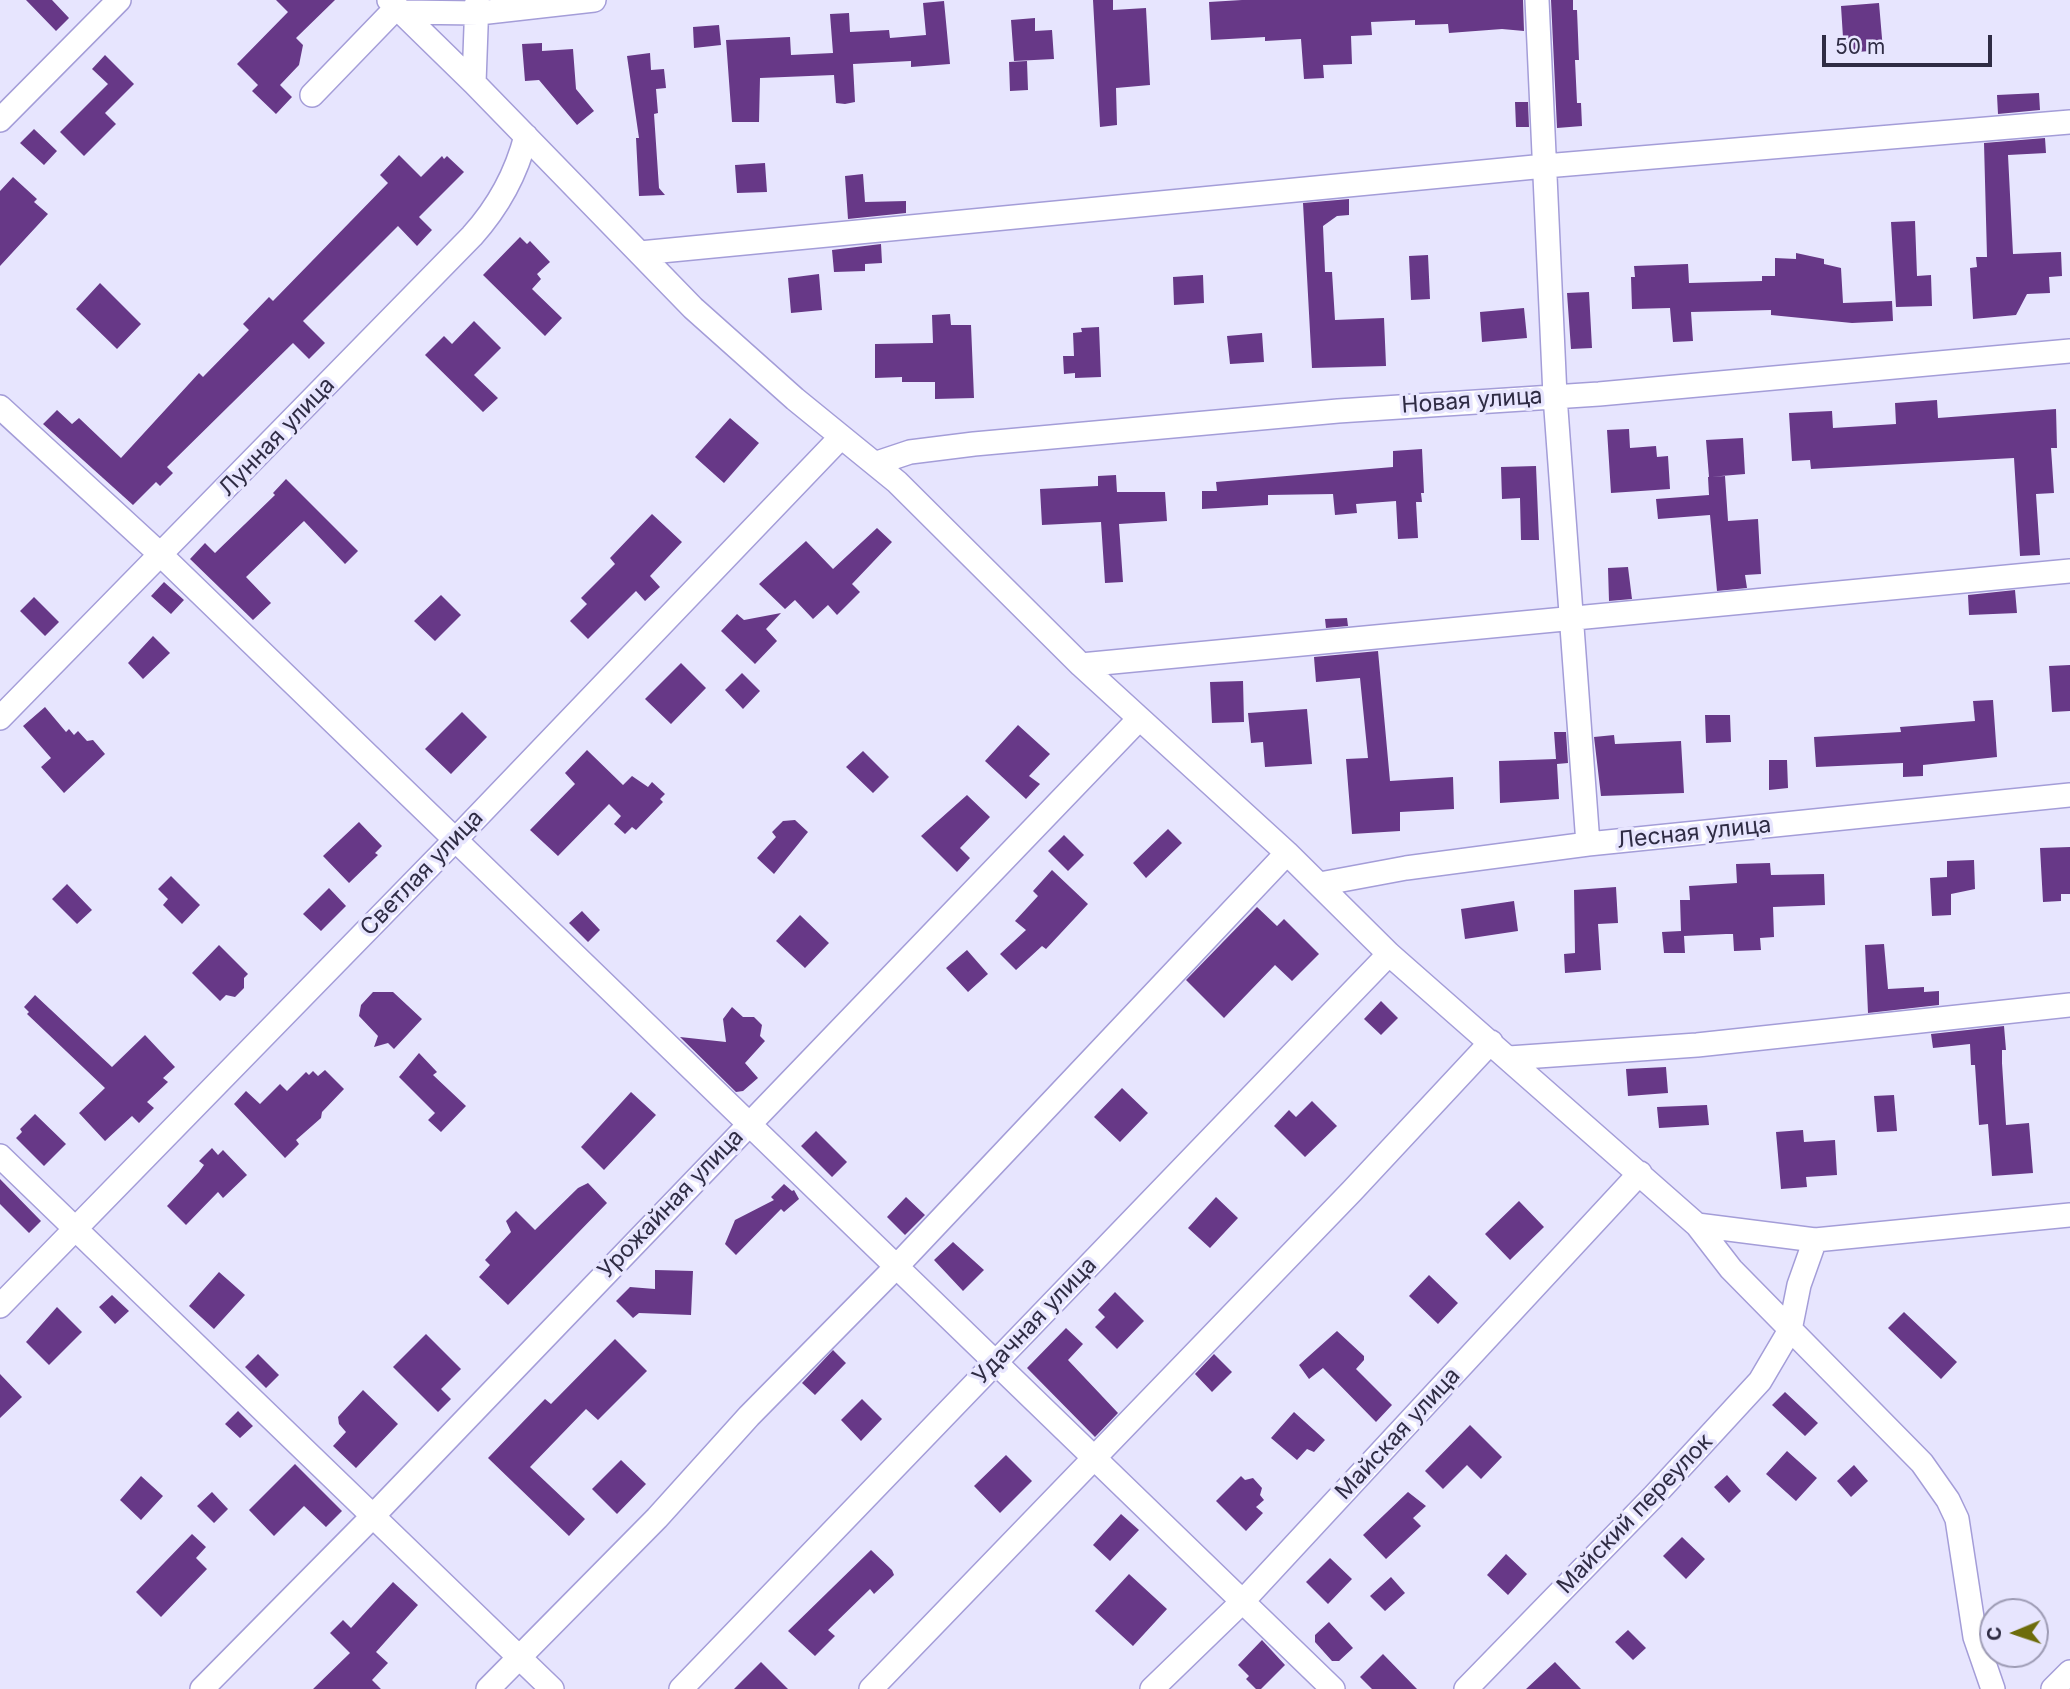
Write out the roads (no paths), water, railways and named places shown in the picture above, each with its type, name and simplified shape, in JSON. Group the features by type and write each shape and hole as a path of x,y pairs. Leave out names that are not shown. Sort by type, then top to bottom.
{"street":[{"path":"0,120 119,0"},
{"path":"312,95 396,6 478,7 594,0"},
{"path":"1537,0 1555,396 1569,619 1588,844"},
{"path":"396,6 741,352 841,437 877,463 1082,665 1320,884 1389,954 1697,1225 1731,1269 1922,1463 1948,1500 1957,1519 1979,1654 1993,1689"},
{"path":"474,83 478,7"},
{"path":"640,253 1545,166 2070,122"},
{"name":"Лунная улица","path":"0,718 490,216 500,204 520,159 526,136"},
{"name":"Новая улица","path":"877,463 910,452 961,445 2070,351"},
{"path":"0,407 162,555 1333,1689"},
{"name":"Светлая улица","path":"0,1306 455,840 841,437"},
{"path":"1082,665 2070,571"},
{"name":"Урожайная улица","path":"202,1689 371,1518 1139,719"},
{"name":"Лесная улица","path":"1320,884 1406,868 1588,844 2070,795"},
{"path":"488,1689 657,1518 750,1416 1198,951 1287,853"},
{"name":"Удачная улица","path":"681,1689 1389,954"},
{"path":"1508,1058 1710,1044 2070,1005"},
{"path":"871,1689 1491,1042"},
{"path":"0,1156 371,1518 552,1689"},
{"name":"Майская улица","path":"1152,1689 1243,1601 1640,1173"},
{"path":"1697,1225 1815,1240 2070,1215"},
{"name":"Майский переулок","path":"1466,1689 1654,1496 1760,1381 1790,1330 1799,1285 1815,1240"}]}
